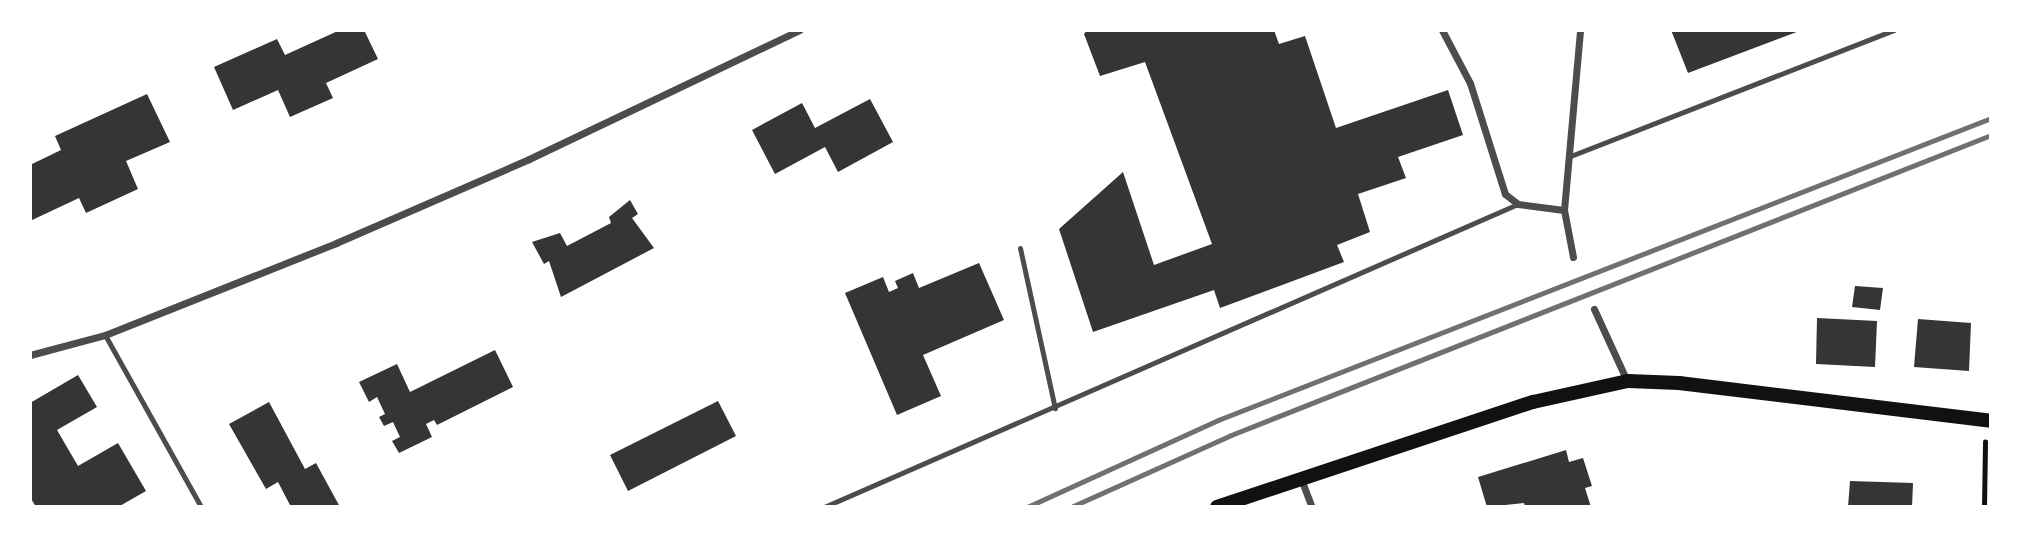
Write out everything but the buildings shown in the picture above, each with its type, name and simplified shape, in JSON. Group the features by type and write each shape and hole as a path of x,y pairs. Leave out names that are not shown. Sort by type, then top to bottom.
{"main road":[{"path":"1217,507 1533,402 1628,382 1679,383 1988,421"}],"street":[{"path":"30,355 105,335 336,243 529,159 800,30"},
{"path":"1443,30 1470,83 1498,180 1518,204 1563,210"},
{"path":"1573,257 1563,210 1580,30"},
{"path":"1594,309 1628,382"},
{"path":"1301,478 1312,507"}],"lane":[{"path":"1568,157 1894,30"},
{"path":"824,507 1518,204"},
{"path":"1020,248 1055,408"},
{"path":"105,335 201,507"}],"path":[{"path":"1984,507 1988,421"}],"railway":[{"path":"1027,507 1218,420 1991,118"},
{"path":"1071,507 1231,435 1991,135"}]}
